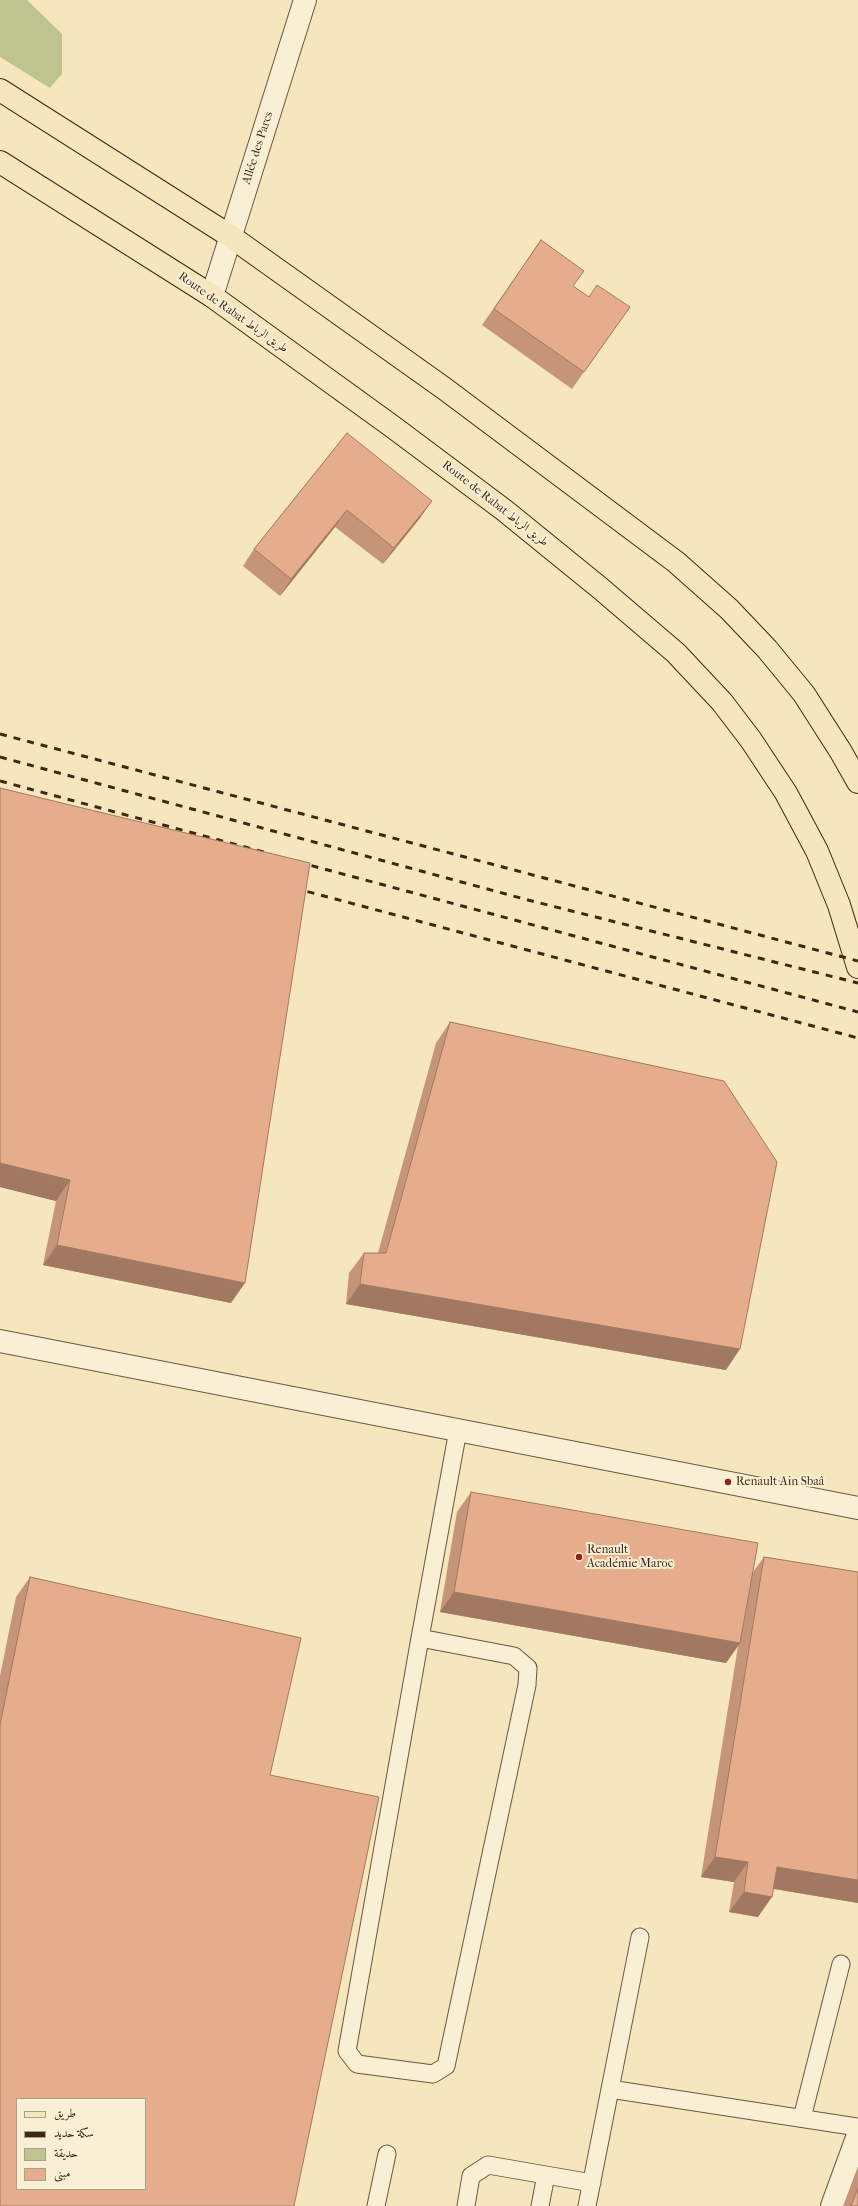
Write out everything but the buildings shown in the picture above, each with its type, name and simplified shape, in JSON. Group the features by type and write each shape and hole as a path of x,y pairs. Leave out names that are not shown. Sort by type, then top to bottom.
{"main road":[{"path":"0,90 230,236 446,389 676,562 728,609 776,660 804,694 841,752 858,782"},
{"name":"Route de Rabat طريق الرباط","path":"0,162 212,296 393,427 504,510 600,588 676,653 722,702 751,740 786,793 817,851 839,905 858,967"}],"street":[{"name":"Allée des Parcs","path":"212,296 305,0"},
{"path":"0,1341 858,1508"},
{"path":"832,2206 858,2135"}],"lane":[{"path":"420,1638 514,1656 528,1668 526,1693 446,2066 433,2074 357,2064 347,2051 420,1638 458,1430"},
{"path":"587,2206 640,1937"},
{"path":"802,2118 841,1964"},
{"path":"610,2089 858,2127"},
{"path":"376,2206 387,2154"},
{"path":"466,2206 471,2176 488,2165 592,2183"},
{"path":"540,2206 546,2175"}],"green space":[{"path":"0,0 27,0 62,34 62,74 50,88 0,57"}],"railway":[{"path":"0,734 858,961"},
{"path":"0,757 528,900 858,983"},
{"path":"0,781 271,854"},
{"path":"298,862 858,1012"},
{"path":"294,888 858,1038"}],"place":[{"name":"Renault Ain Sbaâ","path":"728,1482"},
{"name":"Renault Académie Maroc","path":"579,1557"}]}
